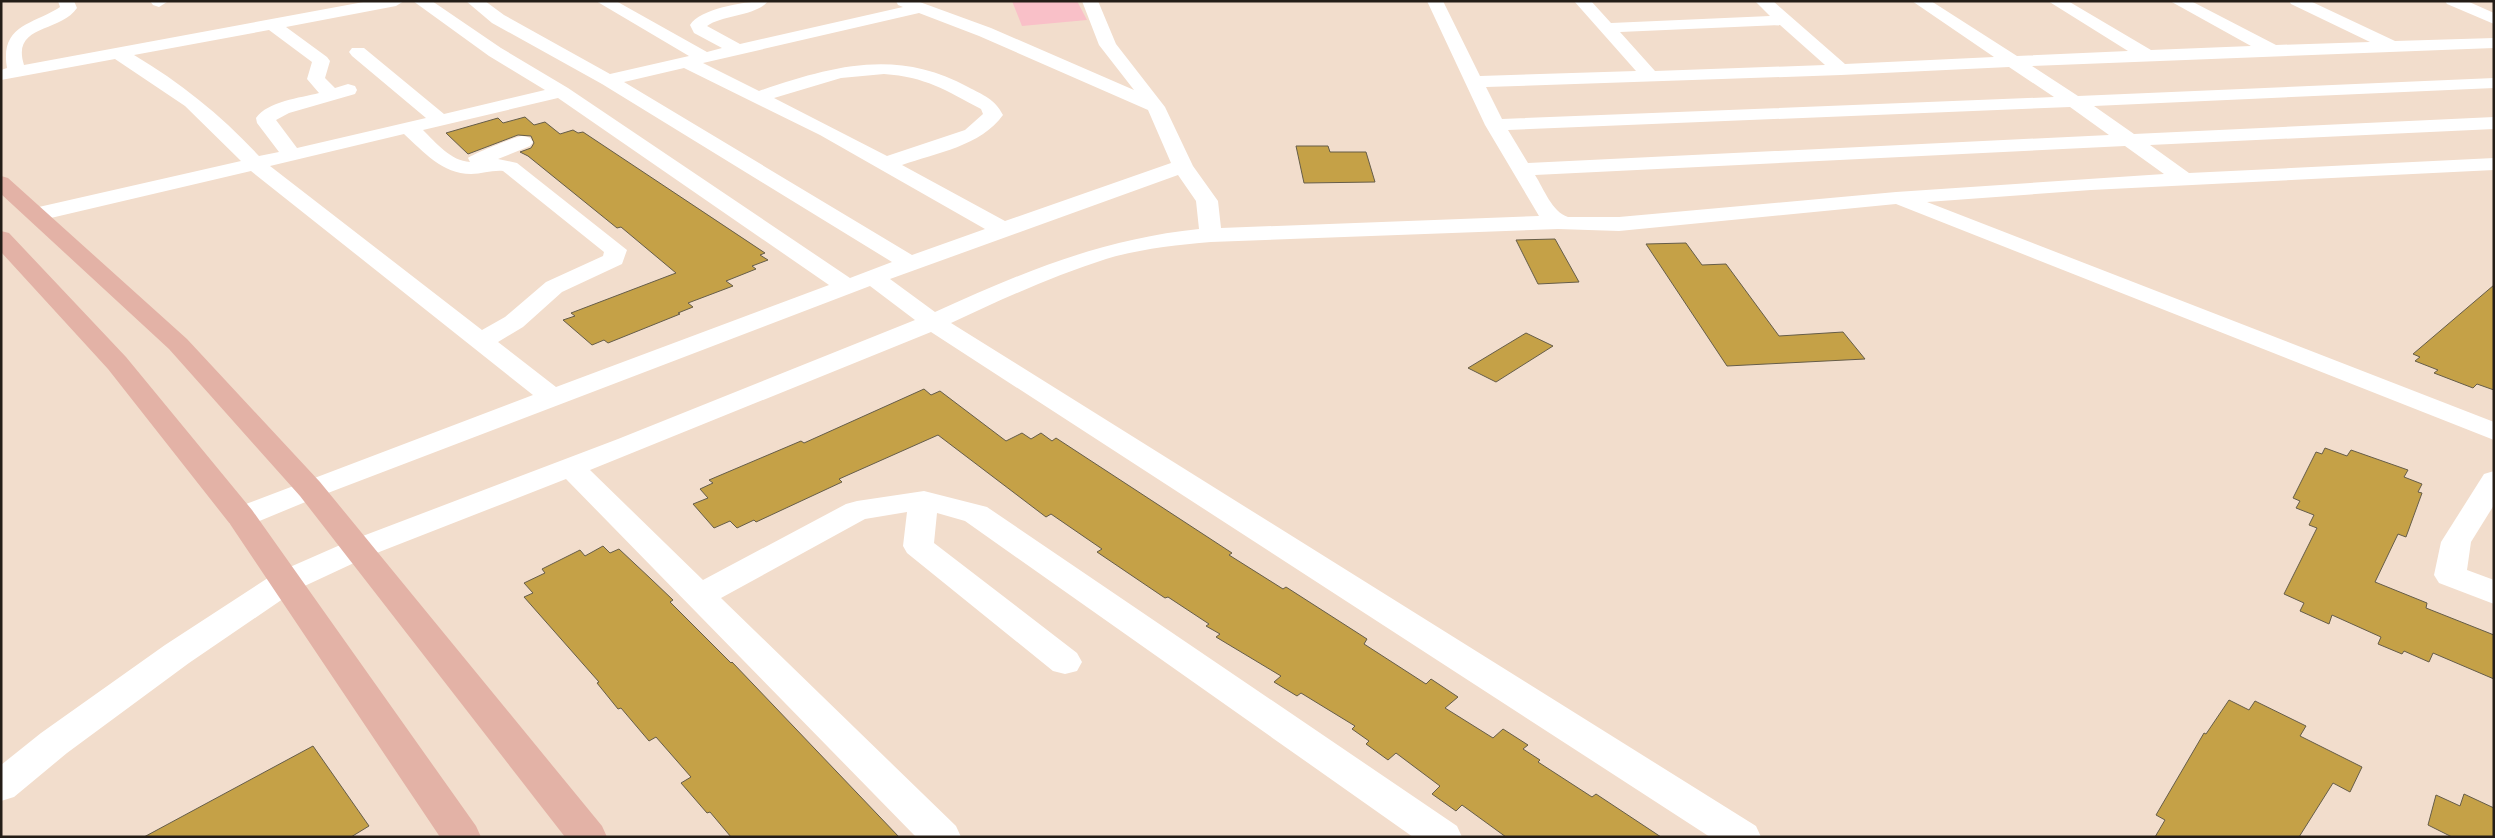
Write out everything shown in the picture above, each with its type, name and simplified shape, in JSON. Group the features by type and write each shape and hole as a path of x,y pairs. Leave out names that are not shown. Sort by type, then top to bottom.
{"main road":[{"path":"1,182 178,344 310,489 588,837"},
{"path":"1,238 117,363 241,517 462,837"}],"street":[{"path":"66,1 69,8 65,13 27,31 9,37 12,49 9,74 396,1"},
{"path":"421,1 495,52 859,282 933,322 1742,837"},
{"path":"474,1 498,19 608,80 908,263"},
{"path":"604,1 703,57"},
{"path":"736,49 700,29 698,25 708,18 754,5 760,1"},
{"path":"903,1 985,32 1156,106"},
{"path":"1090,1 1108,45 1156,106 1184,166 1207,201 1211,235"},
{"path":"1434,1 1494,125 1547,212 1560,222"},
{"path":"1582,1 1650,76"},
{"path":"1763,1 1841,70"},
{"path":"1920,1 2074,102 2186,180"},
{"path":"2056,1 2149,56"},
{"path":"2178,1 2273,51"},
{"path":"2297,1 2401,47 2447,72 2487,89"},
{"path":"2453,1 2494,18"},
{"path":"608,80 920,8"},
{"path":"1607,28 1783,20"},
{"path":"272,24 321,62 316,79 340,93 282,109 266,118 267,124 292,156"},
{"path":"1473,82 1841,70 2010,61 2494,43"},
{"path":"358,52 440,120"},
{"path":"117,53 154,74 184,95 226,131 255,164 552,397"},
{"path":"684,61 827,131 1002,229"},
{"path":"758,97 832,74 862,68 895,68 928,76 989,106 993,115 972,134 885,164"},
{"path":"1494,125 2074,102 2447,72"},
{"path":"38,214 561,92"},
{"path":"1521,169 2494,123"},
{"path":"408,128 451,164 465,168 494,165 510,167 616,250 617,254 608,263 554,287 514,322 480,341"},
{"path":"451,164 503,151 523,142"},
{"path":"1,786 54,743 162,665 285,582 358,549 571,467 933,322 1011,286 1102,252 1172,239 1211,235 1560,222 1588,225 1619,224 1896,198 2091,184 2494,164"},
{"path":"241,517 310,489 908,263 1184,166"},
{"path":"1896,198 2494,432"},
{"path":"571,467 843,742 942,837"},
{"path":"2494,480 2456,542 2450,575 2494,593"},
{"path":"699,596 857,511 924,500 976,514 1443,837"},
{"path":"924,500 918,546 1065,662"}],"shaded area":[{"path":"1012,1 1077,1 1087,20 1022,26"}],"building":[{"path":"525,117 534,125 545,122 560,134 573,130 578,133 583,132 765,253 760,255 768,260 752,266 756,269 726,281 733,286 688,303 693,307 678,313 680,314 608,343 604,340 592,345 563,320 575,316 571,313 676,273 621,227 617,228 528,156 520,152 531,148 534,143 531,136 518,135 468,154 446,133 498,118 503,123"},
{"path":"1296,146 1328,146 1330,152 1366,152 1375,182 1304,183"},
{"path":"1555,239 1579,282 1538,284 1516,240"},
{"path":"1686,243 1702,265 1726,264 1779,336 1843,332 1865,359 1727,366 1646,244"},
{"path":"2494,285 2494,390 2477,384 2473,388 2434,373 2438,370 2415,361 2420,357 2413,354"},
{"path":"1526,333 1553,346 1496,382 1468,368"},
{"path":"924,389 931,395 940,391 1006,441 1022,433 1031,439 1041,433 1052,441 1056,438 1232,553 1229,555 1283,589 1286,587 1367,639 1364,644 1426,684 1431,679 1458,697 1445,708 1493,738 1503,729 1528,745 1523,749 1540,760 1538,762 1592,797 1596,794 1661,837 1506,837 1462,805 1456,811 1432,794 1440,786 1396,753 1388,760 1366,744 1369,741 1352,729 1355,726 1301,693 1297,696 1274,682 1281,676 1216,637 1220,634 1206,626 1209,624 1168,597 1165,598 1097,552 1102,549 1051,514 1046,517 938,435 839,479 842,482 756,522 754,520 737,528 730,521 714,528 693,504 708,498 700,489 713,483 709,480 801,441 804,443"},
{"path":"2325,448 2347,456 2351,450 2408,470 2404,477 2422,484 2418,492 2422,493 2406,537 2398,534 2375,582 2427,603 2426,608 2494,635 2494,679 2433,653 2429,662 2404,651 2402,654 2378,644 2381,637 2332,615 2329,624 2300,611 2304,603 2284,594 2317,528 2309,525 2314,515 2296,508 2300,501 2293,498 2316,452 2322,454"},
{"path":"603,546 610,553 619,549 673,600 670,602 732,662 899,837 731,837 710,812 707,813 681,783 691,777 656,737 649,741 621,708 618,709 597,683 599,682 524,597 533,593 524,583 545,573 542,569 580,550 585,556"},
{"path":"2229,700 2249,710 2255,701 2306,726 2300,736 2362,767 2350,792 2333,783 2299,837 2155,837 2165,820 2156,815 2204,733 2206,734"},
{"path":"313,746 369,826 351,837 144,837"},
{"path":"2464,794 2494,808 2494,837 2452,837 2428,825 2436,795 2460,806"}]}
